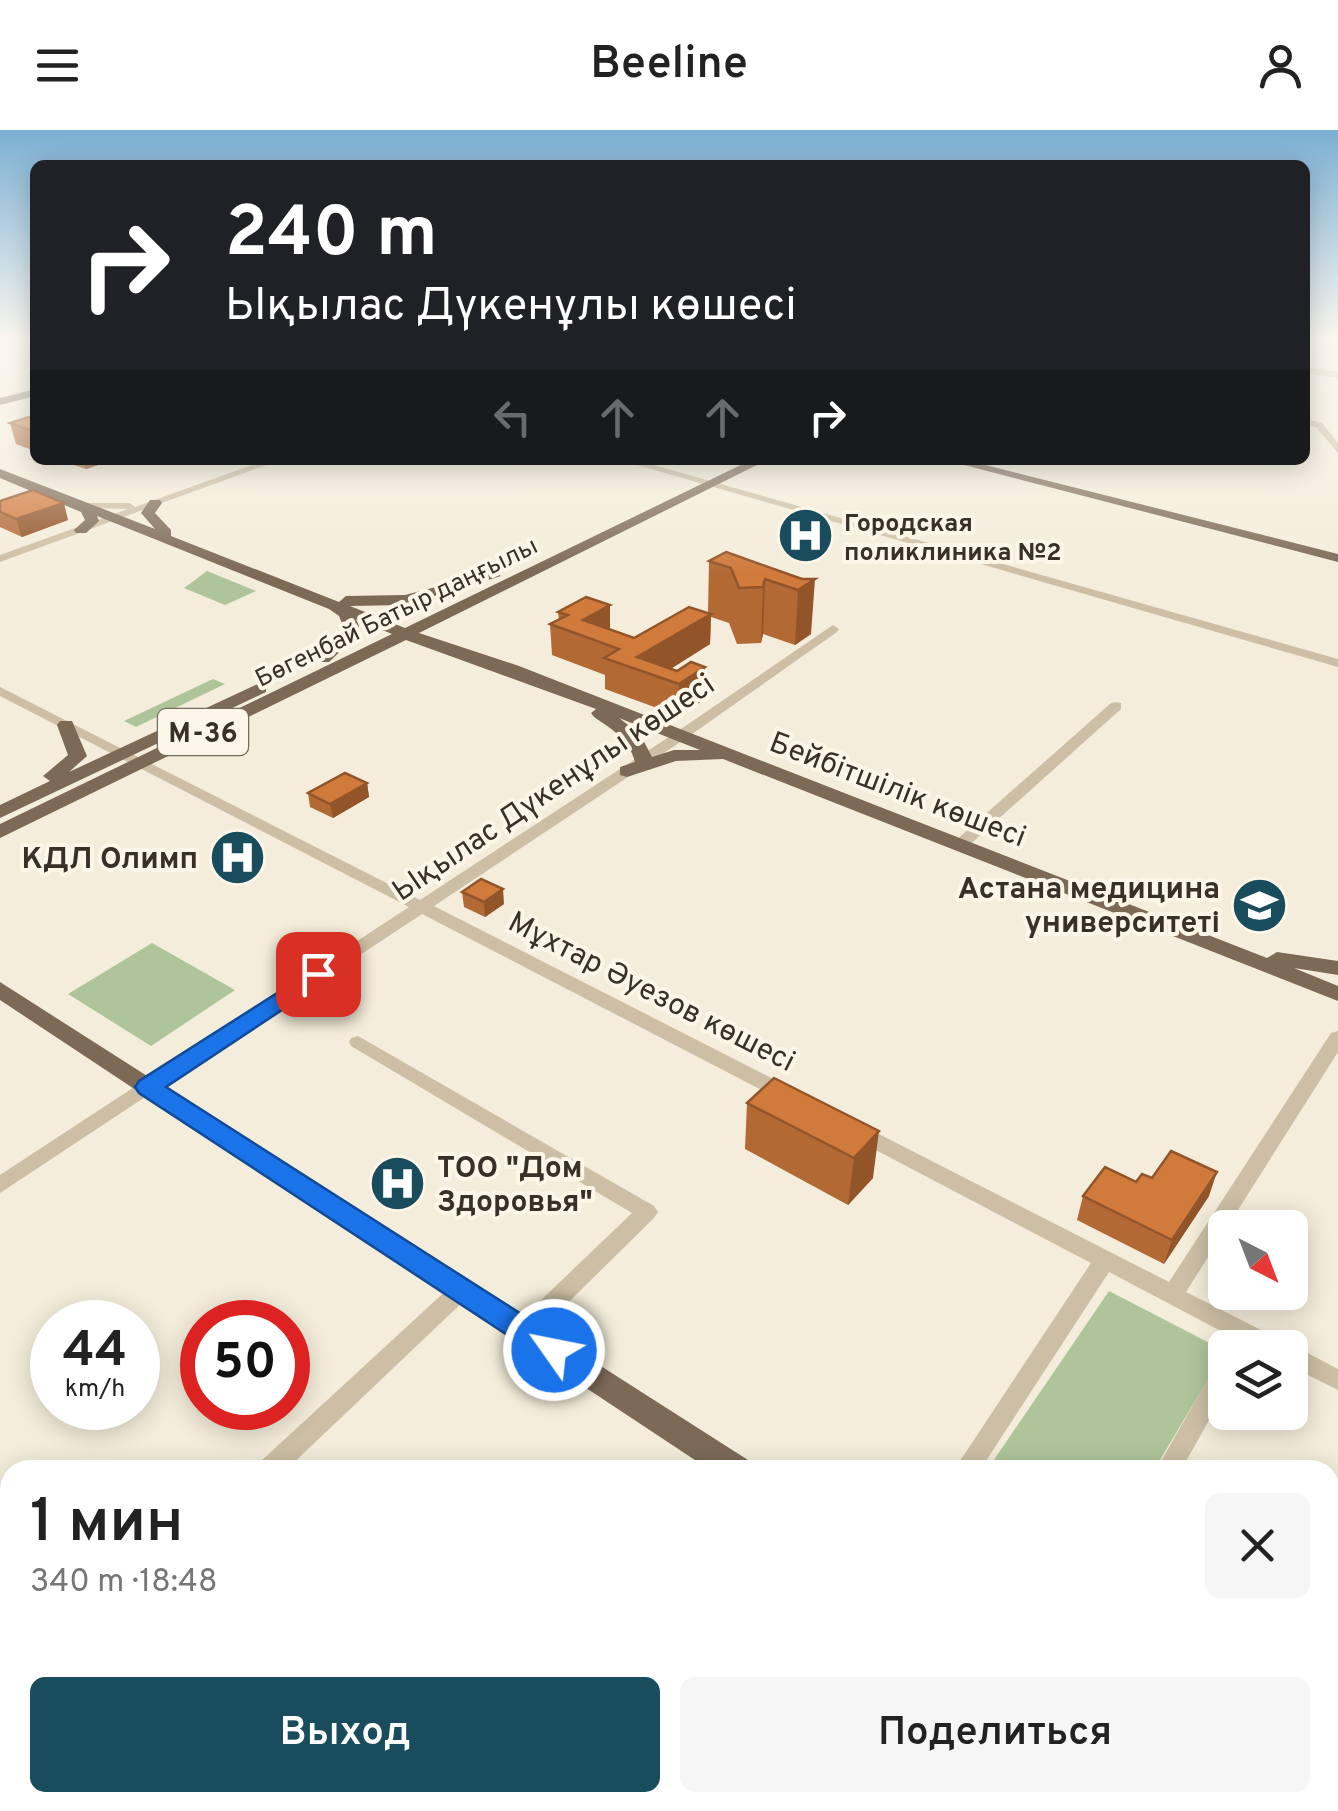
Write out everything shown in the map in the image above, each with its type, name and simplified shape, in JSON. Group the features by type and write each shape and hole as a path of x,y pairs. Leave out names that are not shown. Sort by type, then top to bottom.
{"main road":[{"name":"Бөгенбай Батыр даңғылы","path":"403,628 466,604 703,482 728,465"},
{"name":"Бөгенбай Батыр даңғылы","path":"3,811 129,759 403,628 494,576 748,465"},
{"path":"971,465 1338,558"},
{"name":"Бейбітшілік көшесі","path":"0,471 1338,994"},
{"name":"Бейбітшілік көшесі","path":"0,471 338,602"},
{"path":"74,502 86,510 92,521 81,530"},
{"path":"153,504 148,514 166,533"},
{"path":"338,602 402,603 494,576"},
{"path":"329,663 352,626 338,602"},
{"path":"466,604 446,625 449,633 480,657"},
{"path":"329,663 401,649 480,657"},
{"path":"588,700 595,710 638,740 644,760"},
{"path":"3,811 78,756 66,726"},
{"path":"626,771 674,756 732,756"},
{"name":"Бөгенбай Батыр даңғылы","path":"0,832 129,759"},
{"path":"1220,947 1338,968"},
{"path":"0,989 722,1460"}],"street":[{"path":"1310,423 1320,425 1338,450"},
{"path":"0,559 261,465"},
{"path":"642,465 1338,664"},
{"path":"93,504 153,504"},
{"name":"Ықылас Дүкенұлы көшесі","path":"0,1185 680,736 833,629"},
{"name":"Мұхтар Әуезов көшесі","path":"0,691 797,1100"},
{"path":"960,845 1116,706"},
{"path":"376,883 387,912 377,936"},
{"path":"1173,1294 1338,1038"},
{"path":"358,1042 647,1212 524,1330"},
{"path":"831,1118 1173,1294 1227,1330"},
{"path":"973,1460 1104,1261"},
{"path":"280,1460 459,1292"},
{"path":"1308,1365 1338,1380"},
{"path":"1174,1460 1208,1400"}],"green space":[{"path":"207,571 256,591 225,605 184,588"},
{"path":"213,679 225,684 136,727 124,721"},
{"path":"152,943 235,990 151,1046 68,994"},
{"path":"1109,1291 1208,1342 1208,1379 1160,1460 994,1460"}],"building":[{"path":"29,417 30,430 10,423"},
{"path":"33,490 64,503 16,519 0,512 0,501"},
{"path":"726,552 802,579 815,579 798,590 765,579 763,587 739,588 731,568 709,561"},
{"path":"586,597 610,605 583,620 634,638 689,607 711,614 637,657 677,671 691,662 705,667 679,684 604,658 619,649 550,624 568,615 558,612"},
{"path":"345,773 367,783 330,804 308,793"},
{"path":"481,879 503,889 484,902 462,892"},
{"path":"774,1078 879,1131 854,1158 747,1103"},
{"path":"1171,1151 1217,1172 1172,1240 1083,1196 1105,1167 1136,1182 1142,1174 1152,1178"}],"place":[{"name":"Городская поликлиника №2","path":"805,536"},
{"name":"КДЛ Олимп","path":"237,858"},
{"name":"Астана медицина университеті","path":"1259,905"},
{"name":"ТОО \"Дом Здоровья\"","path":"398,1184"}],"route":[{"path":"318,974 148,1087 554,1350"}]}
